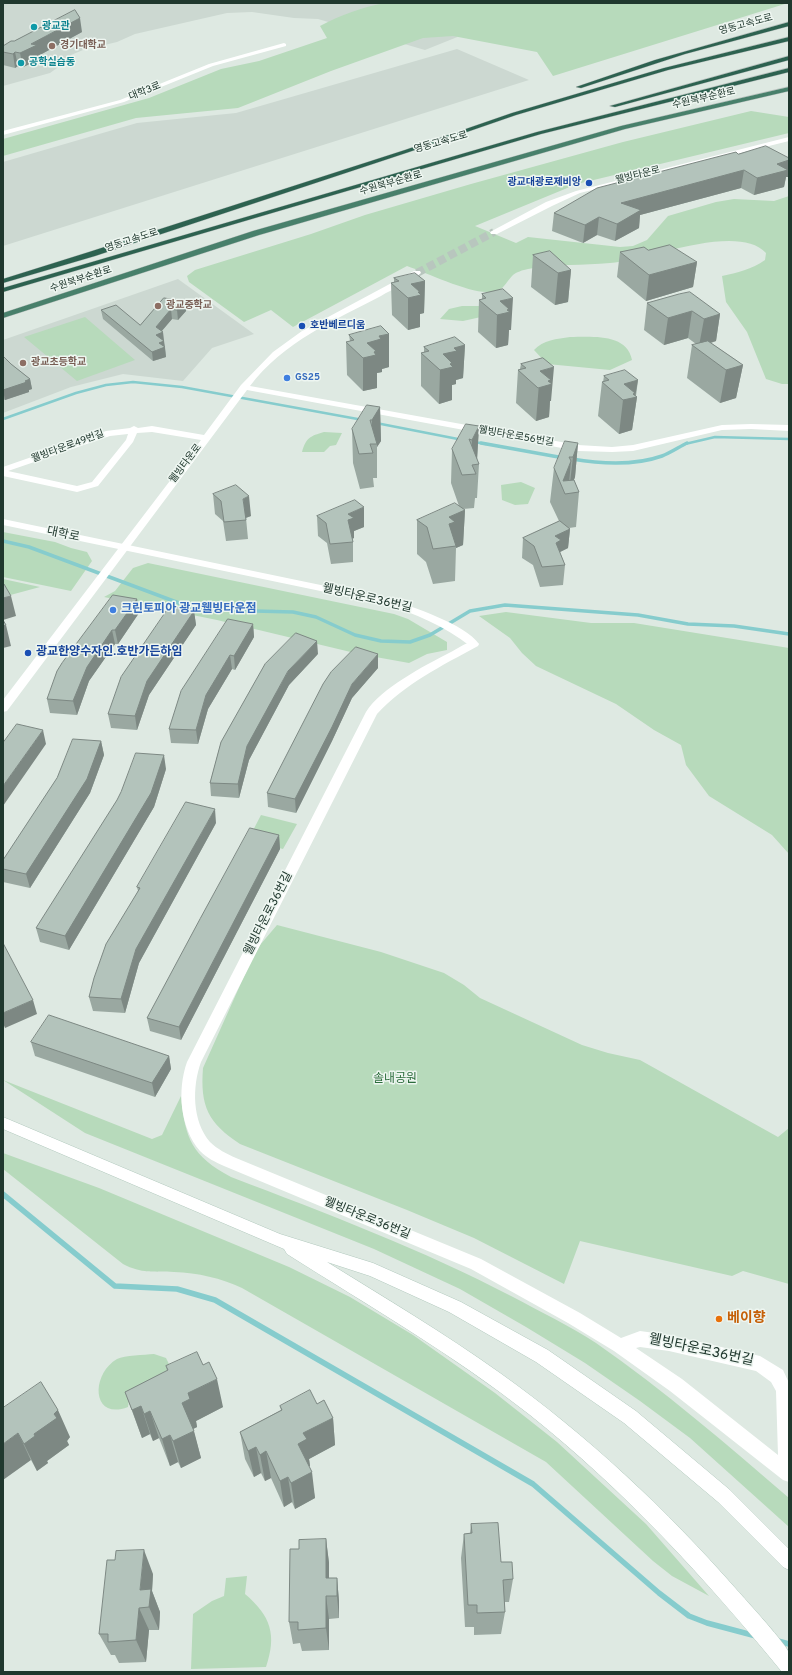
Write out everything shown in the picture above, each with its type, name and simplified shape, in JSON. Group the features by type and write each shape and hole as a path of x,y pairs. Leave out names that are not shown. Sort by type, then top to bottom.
{"highway":[{"name":"영동고속도로","path":"460,133 616,73 789,24"},
{"name":"영동고속도로","path":"3,281 100,252 514,114 666,69 789,39"},
{"name":"영동고속도로","path":"440,154 789,58"},
{"name":"영동고속도로","path":"3,290 103,262 538,133 789,70"},
{"name":"수원북부순환로","path":"3,308 252,227 615,123 789,82"},
{"name":"수원북부순환로","path":"3,316 256,233 608,132 789,89"},
{"name":"영동고속도로","path":"103,262 262,209 397,167"}],"street":[{"name":"대학3로","path":"3,133 122,101 211,65 284,45"},
{"name":"웰빙타운로","path":"494,232 549,204 578,192 789,139"},
{"name":"웰빙타운로","path":"3,708 254,375 289,343 416,273"},
{"name":"웰빙타운로56번길","path":"242,390 578,448 608,450 633,448 660,443 696,432 730,427 789,428"},
{"name":"웰빙타운로49번길","path":"3,470 109,432 134,429 166,430 207,438"},
{"name":"웰빙타운로49번길","path":"3,474 77,489 89,487 95,484 130,440 134,429"},
{"name":"대학로","path":"3,522 124,547"},
{"name":"웰빙타운로36번길","path":"124,547 384,601 433,618 460,632 474,644 414,676 387,696 372,712 191,1071 188,1092 189,1113 199,1137 213,1153 231,1163 476,1264 567,1314 620,1346 676,1385 788,1473"},
{"path":"3,1123 278,1240 373,1270 455,1307 542,1356 642,1427 724,1496 789,1560"},
{"path":"278,1240 353,1288 422,1329 494,1379 565,1433 638,1499 723,1588 789,1666"},
{"name":"웰빙타운로36번길","path":"620,1346 640,1338 669,1343 760,1364 777,1376 784,1390 788,1473"}],"shaded area":[{"name":"경기대학교","path":"3,3 542,3 425,50 318,19 294,18 252,12 227,13 135,34 117,42 83,50 71,55 71,58 50,73 3,86"},
{"path":"457,49 529,80 3,246 3,162 137,123 236,113"},
{"name":"광교중학교","path":"178,279 254,334 212,348 183,381 123,374 71,387 3,413 3,340"}],"green space":[{"path":"385,3 788,3 553,76 537,52 453,36 423,38 331,71 238,108 136,118 3,156 3,139 149,98 221,69 259,61 327,38 320,26 352,12"},
{"path":"751,111 789,117 789,133 577,184 475,226 516,243 528,237 620,247 633,246 647,240 668,216 716,202 734,199 774,201 789,196 789,384 782,384 766,379 747,332 726,302 722,276 733,274 755,266 765,260 766,253 753,244 735,241 714,242 691,245 610,263 538,267 515,273 503,287 493,292 470,289 407,266 293,327 271,310 244,322 189,282 187,276 195,270 311,234 365,215 623,142"},
{"path":"462,306 482,306 481,317 463,321 440,319 449,309"},
{"path":"85,317 135,360 77,381 24,337"},
{"path":"570,337 598,337 616,341 629,351 632,360 610,370 547,364 534,350 546,342"},
{"path":"324,432 342,433 336,445 330,446 324,452 302,452 309,438"},
{"path":"521,482 535,488 528,504 515,505 502,500 501,485"},
{"path":"3,532 55,542 87,552 92,561 71,591 3,577"},
{"path":"148,563 394,614 408,619 447,642 447,650 427,654 409,663 359,654 217,620 104,597 115,591 133,568"},
{"path":"3,579 40,587 3,597"},
{"path":"506,612 591,623 634,623 789,648 789,854 772,835 709,796 686,765 681,745 654,730 616,704 536,666 522,653 510,638 479,616"},
{"path":"261,815 297,824 283,849 248,840"},
{"name":"솔내공원","path":"277,925 381,952 444,973 464,985 480,998 582,1045 608,1053 640,1060 778,1137 789,1128 789,1284 743,1271 732,1276 580,1241 564,1284 474,1238 240,1144 220,1129 208,1112 203,1093 203,1068 250,963 260,945"},
{"path":"3,1080 152,1139 162,1135 181,1096 188,1135 193,1145 207,1162 231,1177 339,1219 444,1263 513,1297 566,1325 596,1343 670,1398 789,1498 789,1527 690,1438 640,1401 585,1363 460,1289 374,1249 85,1133"},
{"path":"3,1153 99,1188 289,1267 350,1297 413,1335 495,1393 557,1442 646,1524 709,1596 672,1576 653,1561 546,1462 242,1288 226,1281 201,1275 142,1271 123,1264 3,1169"},
{"path":"154,1354 166,1358 172,1370 129,1400 128,1407 116,1410 107,1408 102,1402 99,1394 99,1385 102,1375 108,1366 120,1358"},
{"path":"247,1576 245,1594 261,1610 266,1618 271,1636 271,1645 266,1667 191,1669 193,1614 212,1601 224,1596 226,1578"}],"building":[{"path":"75,10 80,18 31,44 37,45 20,53 15,52 13,54 3,52 3,46 11,41 14,41"},
{"path":"766,146 789,158 789,160 777,164 788,170 757,178 744,170 621,203 641,210 617,224 599,217 585,225 554,213 597,188 736,152 738,154"},
{"path":"670,245 697,262 649,275 620,252 644,247 648,250"},
{"path":"550,251 571,270 558,273 533,255"},
{"path":"415,273 425,281 411,284 420,292 418,292 421,295 408,298 391,283 399,281 394,278"},
{"path":"503,289 513,298 500,301 509,309 507,310 510,312 497,315 479,300 486,298 482,294"},
{"path":"690,292 720,314 704,319 692,311 668,318 647,303 679,294"},
{"path":"164,298 185,301 177,310 171,309 156,327 163,332 156,335 164,341 159,343 165,347 152,352 101,310 116,305 140,325"},
{"path":"381,326 389,334 379,336 381,339 367,343 376,351 374,352 376,355 363,358 346,342 354,340 349,335"},
{"path":"455,337 465,345 454,348 457,351 443,354 452,363 450,364 453,367 440,370 421,353 429,351 424,347"},
{"path":"708,341 743,365 726,370 692,345"},
{"path":"3,356 30,379 25,381 27,382 3,390"},
{"path":"543,358 554,367 540,371 551,380 548,381 552,384 538,388 518,370 526,368 521,364"},
{"path":"625,370 638,380 624,384 635,393 633,394 637,397 623,400 602,382 609,380 604,376"},
{"path":"367,405 380,407 372,420 370,420 377,444 370,444 373,453 359,454 352,429"},
{"path":"466,424 479,426 472,440 469,439 479,464 472,465 476,474 462,475 452,449"},
{"path":"565,441 578,443 573,457 569,457 571,461 563,481 574,480 579,492 565,494 554,468"},
{"path":"236,485 249,496 243,499 246,520 224,522 221,501 213,494"},
{"path":"355,500 364,507 348,514 354,518 348,520 353,542 330,544 326,523 317,516"},
{"path":"455,503 465,510 449,517 455,522 449,524 456,546 433,549 427,527 417,520"},
{"path":"560,521 570,529 555,536 561,540 556,543 565,565 542,567 534,546 523,538"},
{"path":"4,584 11,596 3,598"},
{"path":"113,595 137,599 115,630 112,630 87,667 73,701 47,699 57,671 62,663"},
{"path":"170,606 194,611 147,681 135,716 108,714 121,677"},
{"path":"228,619 253,624 234,656 230,655 206,695 196,730 169,729 181,691"},
{"path":"296,633 317,641 288,671 247,746 238,784 210,783 221,742 265,664"},
{"path":"356,647 378,654 352,684 295,799 267,793 323,684 331,672"},
{"path":"17,724 43,730 3,786 3,743"},
{"path":"73,739 101,741 87,779 26,874 3,869 3,860 57,778"},
{"path":"136,753 164,755 151,793 65,936 36,928 117,800"},
{"path":"186,802 215,809 136,949 121,999 89,997 106,944 140,888 137,887"},
{"path":"250,828 279,835 179,1027 147,1018 200,919"},
{"path":"3,943 33,1000 3,1013"},
{"path":"49,1015 169,1056 152,1083 31,1042"},
{"path":"197,1352 203,1365 209,1362 217,1379 188,1393 190,1399 182,1403 194,1431 173,1441 170,1435 162,1439 150,1411 144,1414 141,1406 132,1410 125,1392 168,1370 166,1366"},
{"path":"41,1382 58,1410 54,1414 57,1418 34,1434 35,1436 24,1444 18,1433 3,1444 3,1408"},
{"path":"310,1390 317,1404 324,1400 333,1418 303,1433 307,1439 298,1444 312,1472 291,1483 288,1477 280,1481 266,1451 260,1455 256,1447 248,1451 240,1432 282,1410 280,1406"},
{"path":"498,1523 501,1562 512,1562 513,1579 503,1580 505,1612 477,1613 477,1605 468,1605 464,1534 472,1533 471,1524"},
{"path":"326,1539 326,1578 337,1578 337,1596 326,1596 326,1628 298,1630 298,1622 289,1622 290,1549 299,1549 299,1540"},
{"path":"144,1550 140,1590 151,1589 149,1607 139,1608 136,1640 108,1642 108,1634 99,1634 107,1560 115,1560 116,1551"}],"waterway":[{"path":"3,419 76,393 106,385 133,382 182,387 363,420"},
{"path":"376,423 463,440"},
{"path":"685,444 715,437 789,439"},
{"path":"474,442 486,444"},
{"path":"481,443 564,458"},
{"path":"572,459 606,463 629,463 662,456 685,444"},
{"path":"3,541 29,547 187,606 216,610 293,612 316,617 355,635 381,641 410,642 430,635 470,611 505,605 638,615 688,624 734,626 789,634"},
{"path":"3,1194 115,1286 177,1289 215,1300 533,1484 659,1593 689,1616 707,1623 756,1636"},
{"path":"778,1641 789,1644"}],"tunnel":[{"path":"417,273 494,232"}],"place":[{"name":"광교관","path":"34,27"},
{"name":"경기대학교","path":"52,46"},
{"name":"공학실습동","path":"21,63"},
{"name":"광교대광로제비앙","path":"589,183"},
{"name":"광교중학교","path":"158,306"},
{"name":"호반베르디움","path":"302,326"},
{"name":"광교초등학교","path":"23,363"},
{"name":"GS25","path":"287,378"},
{"name":"크린토피아 광교웰빙타운점","path":"113,610"},
{"name":"광교한양수자인.호반가든하임","path":"28,653"},
{"name":"베이향","path":"719,1319"}]}
